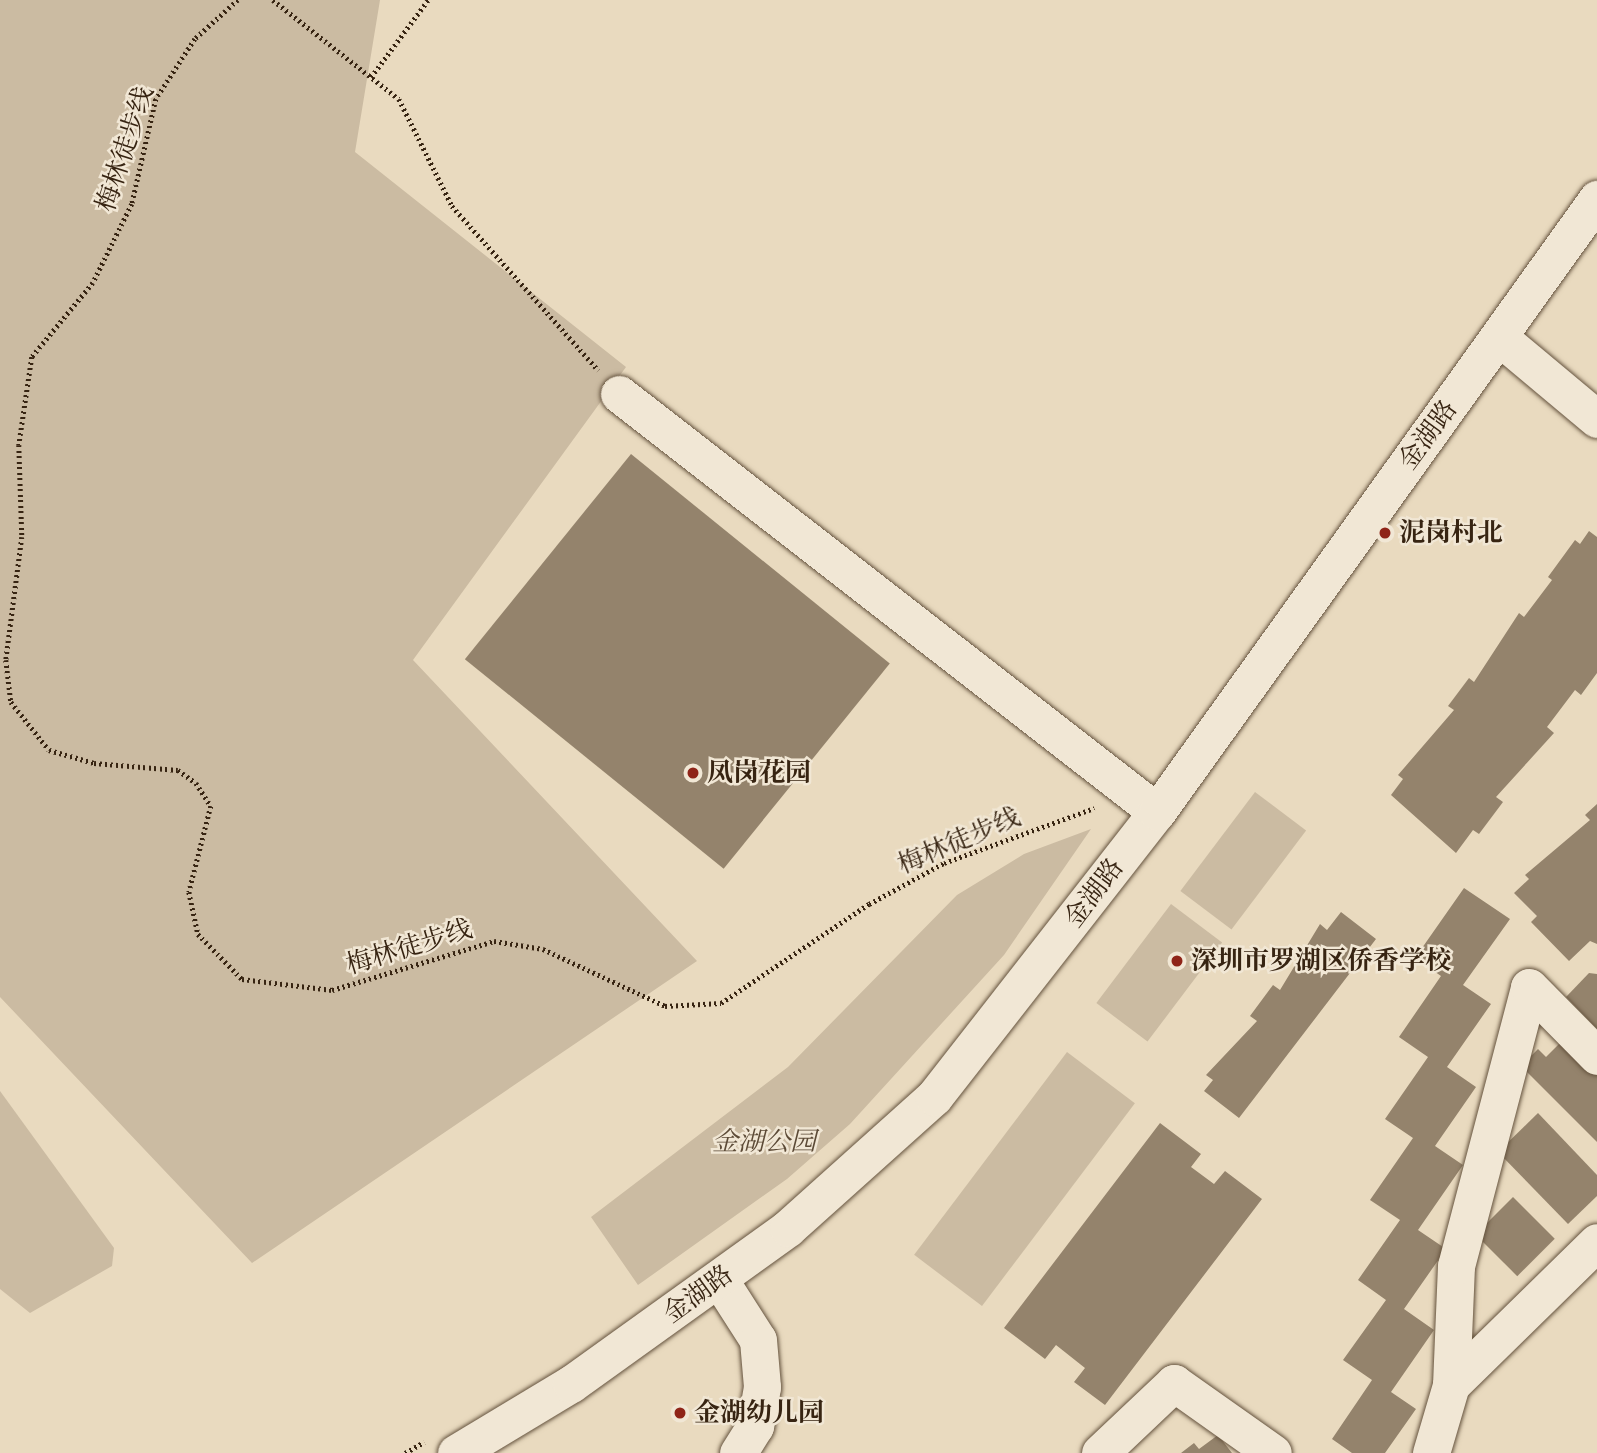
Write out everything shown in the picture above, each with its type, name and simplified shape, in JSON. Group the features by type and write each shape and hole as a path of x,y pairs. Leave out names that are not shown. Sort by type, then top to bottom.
{"street":[{"name":"金湖路","path":"456,1453 571,1384 708,1287 836,1189 934,1097 1157,812 1597,199"},
{"path":"1499,337 1597,419"},
{"path":"620,394 1157,812"},
{"path":"1431,1453 1451,1385 1457,1266 1530,987 1597,1056"},
{"path":"1451,1385 1597,1242"},
{"path":"708,1287 737,1350 739,1373 734,1419 712,1453"},
{"path":"708,1287 758,1340 762,1387 755,1426 738,1453"},
{"path":"1100,1453 1174,1383 1273,1453"}],"path":[{"name":"梅林徒步线","path":"238,0 194,39 156,99 132,204 93,283 32,357 19,445 22,537 6,660 11,702 49,750 94,763 178,770 195,783 211,806 189,892 198,934 242,979 332,990 494,941 543,949 664,1006 721,1003 869,904 944,863 1061,820"},
{"path":"273,0 399,99 452,206 620,394"},
{"path":"371,77 428,0"}],"green space":[{"path":"0,0 380,0 355,152 626,367 413,660 697,961 252,1263 0,997"},
{"path":"1255,792 1306,831 1231,930 1180,891"},
{"name":"金湖公园","path":"1091,829 1004,955 850,1124 787,1179 638,1285 591,1217 788,1067 957,895 1024,854"},
{"path":"1171,904 1222,943 1147,1042 1096,1003"},
{"path":"1067,1052 1135,1103 982,1306 914,1255"},
{"path":"0,1091 114,1248 112,1266 30,1313 0,1289"}],"building":[{"name":"凤岗花园","path":"631,454 890,664 724,869 465,659"},
{"path":"1589,531 1597,537 1597,673 1581,695 1575,690 1547,727 1554,733 1496,797 1503,802 1479,834 1473,830 1456,853 1391,795 1403,779 1398,775 1454,710 1448,706 1469,678 1474,682 1519,613 1524,617 1552,580 1548,577 1575,540 1580,544"},
{"path":"1597,804 1597,944 1590,941 1569,961 1531,922 1537,916 1514,893 1529,879 1525,875 1590,820 1585,815"},
{"path":"1464,888 1510,919 1463,985 1491,1004 1447,1067 1476,1087 1435,1146 1463,1165 1418,1230 1446,1249 1404,1309 1434,1330 1391,1392 1416,1409 1385,1453 1352,1453 1332,1439 1372,1380 1343,1360 1386,1300 1358,1280 1400,1220 1370,1200 1413,1138 1385,1119 1428,1057 1399,1037 1441,976 1415,958"},
{"path":"1341,912 1376,939 1239,1118 1204,1091 1213,1080 1206,1075 1257,1021 1250,1016 1273,985 1280,990 1320,924 1327,930"},
{"path":"1589,973 1597,974 1597,1029 1566,997"},
{"path":"1565,1038 1597,1070 1597,1142 1521,1066 1538,1049 1546,1057"},
{"path":"1538,1113 1597,1175 1597,1196 1568,1224 1498,1152"},
{"path":"1160,1123 1201,1154 1191,1167 1214,1184 1225,1171 1262,1199 1105,1405 1074,1382 1085,1368 1056,1345 1045,1359 1004,1328"},
{"path":"1513,1197 1555,1239 1517,1276 1476,1234"},
{"path":"1218,1435 1232,1453 1181,1453 1194,1443 1199,1449"}],"place":[{"name":"泥岗村北","path":"1385,533"},
{"name":"凤岗花园","path":"693,773"},
{"name":"深圳市罗湖区侨香学校","path":"1177,961"},
{"name":"金湖幼儿园","path":"680,1413"}]}
